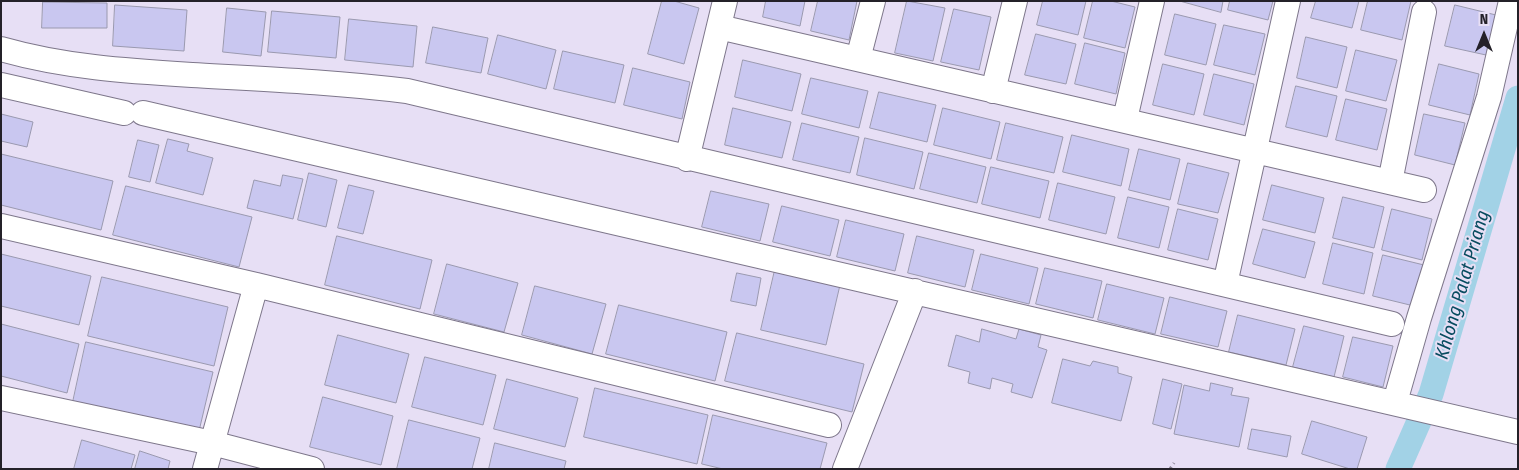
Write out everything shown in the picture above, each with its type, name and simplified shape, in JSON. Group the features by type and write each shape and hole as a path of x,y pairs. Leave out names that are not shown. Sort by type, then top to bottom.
{"street":[{"path":"687,159 725,1"},
{"path":"858,60 873,1"},
{"path":"993,91 1015,1"},
{"path":"1126,119 1152,1"},
{"path":"1226,284 1288,1"},
{"path":"1395,402 1419,318 1489,97 1511,1"},
{"path":"1390,182 1424,12"},
{"path":"719,27 993,91 1126,119 1254,152 1424,190"},
{"path":"1,49 27,56 107,70 356,84 407,92 1392,324"},
{"path":"1,85 134,113 915,291 1518,432"},
{"path":"1,226 256,285 829,425"},
{"path":"205,469 256,285"},
{"path":"845,469 915,291"},
{"path":"1,398 212,443 312,469"}],"path":[{"path":"1170,469 1174,463"}],"building":[{"path":"662,1 674,1 699,8 684,64 648,54"},
{"path":"766,1 805,1 800,26 763,17"},
{"path":"818,1 857,1 849,40 811,31"},
{"path":"907,1 945,8 933,61 895,53"},
{"path":"1043,1 1086,1 1078,35 1037,25"},
{"path":"1093,1 1111,1 1135,7 1125,48 1084,38"},
{"path":"1180,1 1223,1 1221,12"},
{"path":"1230,1 1273,1 1268,20 1228,10"},
{"path":"1316,1 1359,1 1352,28 1311,18"},
{"path":"1368,1 1411,1 1402,40 1361,30"},
{"path":"43,2 107,3 107,28 42,28"},
{"path":"115,5 187,10 184,51 113,46"},
{"path":"1455,5 1496,15 1486,55 1445,46"},
{"path":"227,8 266,12 261,56 223,52"},
{"path":"954,9 991,17 979,70 941,62"},
{"path":"272,11 340,17 336,58 268,52"},
{"path":"1175,14 1216,24 1206,65 1165,55"},
{"path":"349,19 417,26 413,67 345,60"},
{"path":"1224,25 1265,34 1255,75 1214,65"},
{"path":"433,27 488,38 481,73 426,63"},
{"path":"1036,34 1076,44 1066,84 1025,75"},
{"path":"498,35 556,50 546,89 488,74"},
{"path":"1306,37 1347,47 1337,88 1297,78"},
{"path":"1085,43 1125,53 1116,94 1075,84"},
{"path":"1356,50 1397,60 1386,101 1346,91"},
{"path":"563,51 624,65 615,103 554,89"},
{"path":"743,60 801,74 792,111 735,97"},
{"path":"1163,64 1204,74 1194,115 1153,105"},
{"path":"1439,64 1479,74 1470,115 1429,105"},
{"path":"633,68 690,82 682,119 624,105"},
{"path":"1214,74 1254,84 1244,125 1204,115"},
{"path":"811,78 868,91 859,128 802,114"},
{"path":"1296,86 1337,96 1327,137 1286,127"},
{"path":"879,92 936,105 927,142 870,128"},
{"path":"1346,99 1387,109 1377,150 1336,140"},
{"path":"733,108 791,122 782,158 725,145"},
{"path":"943,108 1000,122 991,159 934,145"},
{"path":"1,114 33,122 27,147 1,141"},
{"path":"1424,114 1465,123 1455,165 1415,155"},
{"path":"802,123 859,137 850,173 793,160"},
{"path":"1006,123 1063,137 1054,173 997,160"},
{"path":"1072,135 1129,149 1121,186 1063,172"},
{"path":"865,138 923,152 914,189 857,175"},
{"path":"168,139 189,144 187,151 213,158 203,195 156,183"},
{"path":"138,140 159,145 150,182 129,177"},
{"path":"1139,149 1180,159 1170,200 1129,190"},
{"path":"929,153 986,167 977,203 920,189"},
{"path":"1,154 113,181 101,230 1,205"},
{"path":"1188,163 1229,173 1218,213 1178,204"},
{"path":"991,167 1049,181 1040,218 982,204"},
{"path":"309,173 337,180 326,227 298,220"},
{"path":"283,175 303,179 293,219 247,208 254,180 280,186"},
{"path":"1058,183 1115,197 1106,234 1049,220"},
{"path":"349,185 374,191 363,234 338,228"},
{"path":"1272,185 1324,198 1315,233 1263,220"},
{"path":"126,186 252,217 239,267 113,235"},
{"path":"711,191 769,204 760,241 702,227"},
{"path":"1128,197 1169,207 1159,248 1118,238"},
{"path":"1343,197 1384,207 1374,248 1333,238"},
{"path":"782,206 839,220 830,256 773,242"},
{"path":"1178,209 1218,219 1208,260 1168,250"},
{"path":"1392,209 1432,219 1422,260 1382,250"},
{"path":"846,220 904,234 895,271 837,257"},
{"path":"1263,229 1315,242 1305,278 1253,264"},
{"path":"337,236 432,260 420,309 325,285"},
{"path":"917,236 974,250 965,287 908,273"},
{"path":"1333,243 1373,253 1364,294 1323,284"},
{"path":"1,254 91,276 79,325 1,306"},
{"path":"981,254 1038,268 1029,304 972,290"},
{"path":"1383,255 1424,265 1414,306 1373,296"},
{"path":"447,264 518,283 504,332 434,314"},
{"path":"1045,268 1102,281 1093,318 1036,304"},
{"path":"775,270 840,285 826,345 761,330"},
{"path":"737,273 761,278 756,306 731,301"},
{"path":"102,277 228,307 214,366 88,336"},
{"path":"1107,284 1164,298 1155,334 1098,320"},
{"path":"535,286 606,304 592,354 522,335"},
{"path":"1170,297 1227,311 1218,347 1161,334"},
{"path":"619,305 727,332 715,381 606,354"},
{"path":"1238,315 1295,329 1286,365 1229,352"},
{"path":"1,324 79,344 67,393 1,376"},
{"path":"1304,326 1344,336 1334,377 1293,367"},
{"path":"982,329 1016,339 1019,329 1041,335 1038,347 1047,350 1032,398 1011,392 1013,384 992,378 990,389 968,383 970,372 948,366 956,335 979,342"},
{"path":"737,333 864,364 852,412 725,381"},
{"path":"338,335 409,354 396,403 325,385"},
{"path":"1353,337 1393,346 1383,387 1343,377"},
{"path":"86,342 213,372 199,431 73,402"},
{"path":"425,357 496,375 483,425 412,407"},
{"path":"1063,359 1090,366 1093,361 1118,367 1118,373 1132,377 1121,421 1052,403"},
{"path":"507,379 578,398 565,447 494,429"},
{"path":"1163,379 1182,384 1171,429 1153,424"},
{"path":"1211,383 1233,388 1231,395 1249,398 1239,447 1174,434 1184,385 1209,391"},
{"path":"595,388 708,415 697,464 584,437"},
{"path":"323,397 393,416 381,465 310,447"},
{"path":"713,415 827,443 820,469 723,469 702,464"},
{"path":"409,420 480,438 472,469 397,469"},
{"path":"1312,421 1367,437 1357,469 1350,469 1302,454"},
{"path":"1252,429 1291,436 1287,457 1248,449"},
{"path":"82,440 135,455 131,469 74,469"},
{"path":"495,443 566,461 564,469 489,469"},
{"path":"140,451 170,461 168,469 135,469"}],"waterway":[{"name":"Khlong Palat Priang","path":"1398,469 1431,394 1518,98"}]}
